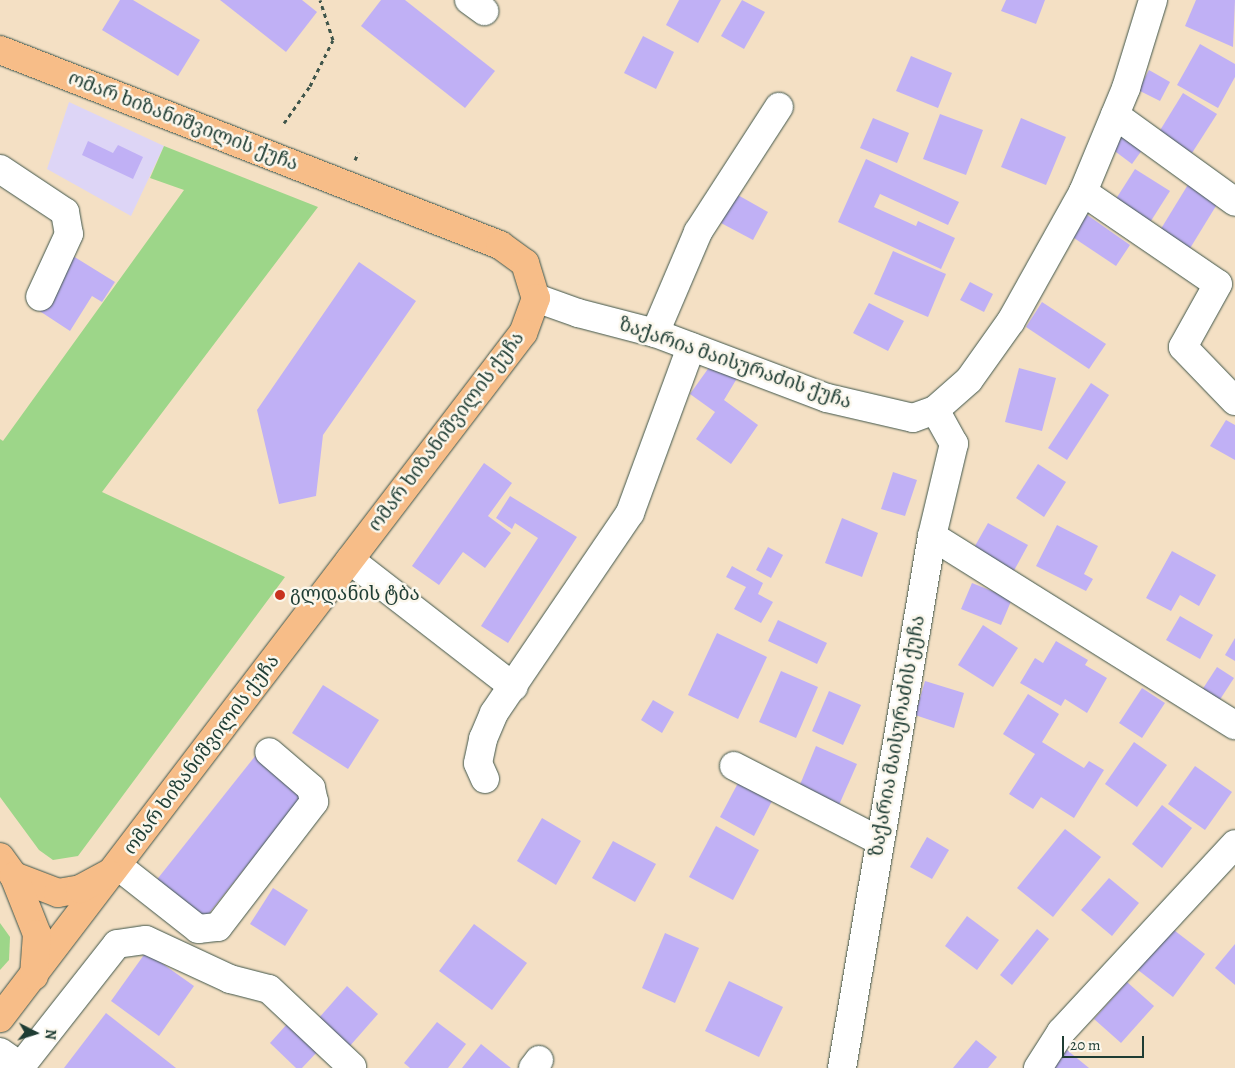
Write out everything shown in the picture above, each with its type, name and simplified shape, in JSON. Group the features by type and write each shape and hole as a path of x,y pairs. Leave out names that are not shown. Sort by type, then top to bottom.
{"main road":[{"name":"ომარ ხიზანიშვილის ქუჩა","path":"0,50 500,245 524,263 536,298 524,333 116,869 0,1018"},
{"path":"7,866 58,893 80,890 116,869"},
{"path":"7,866 37,934 34,976"}],"street":[{"name":"ზაქარია მაისურაძის ქუჩა","path":"536,298 654,334 827,398 913,418 935,410 970,380 1011,321 1083,192 1115,115 1152,0"},
{"path":"654,334 698,232 780,107"},
{"path":"1115,115 1235,202"},
{"path":"0,169 65,212 69,234 40,297"},
{"path":"1083,192 1218,284 1183,347 1235,400"},
{"path":"485,778 478,763 483,739 494,713 514,687 630,513 691,347"},
{"name":"ზაქარია მაისურაძის ქუჩა","path":"842,1068 932,536 954,444 935,410"},
{"path":"932,536 1235,725"},
{"path":"350,560 514,687"},
{"path":"116,869 198,929 218,927 314,802 311,788 269,752"},
{"path":"734,766 880,842"},
{"path":"1038,1068 1061,1032 1235,844"},
{"path":"15,1062 117,944 146,940 230,979 269,989 352,1067"}],"path":[{"path":"284,123 310,86 333,40 320,0"}],"shaded area":[{"path":"69,102 164,146 131,216 47,169"}],"green space":[{"path":"164,146 318,207 102,492 285,577 78,856 53,860 39,850 0,797 0,439 3,441 184,190 150,178"},
{"path":"0,923 10,937 9,960 0,970"}],"building":[{"path":"120,0 133,0 200,40 178,76 102,30"},
{"path":"220,0 302,0 317,12 286,52"},
{"path":"381,0 405,0 495,71 465,108 361,26"},
{"path":"679,0 721,0 698,43 666,25"},
{"path":"742,0 765,12 744,49 721,36"},
{"path":"1006,0 1045,0 1036,24 1001,11"},
{"path":"1196,0 1235,0 1233,47 1185,26"},
{"path":"643,36 674,52 656,89 624,73"},
{"path":"1200,44 1235,64 1235,77 1218,108 1177,85"},
{"path":"911,56 952,73 938,108 896,91"},
{"path":"1149,70 1170,82 1160,101 1138,90"},
{"path":"1183,93 1217,114 1192,153 1159,132"},
{"path":"940,114 983,130 966,175 923,159"},
{"path":"873,118 909,133 897,163 860,148"},
{"path":"1021,118 1066,137 1046,185 1001,167"},
{"path":"1125,131 1145,146 1132,164 1112,149"},
{"path":"88,141 113,153 118,145 143,157 133,179 82,155"},
{"path":"866,159 959,202 948,225 880,194 874,207 916,226 918,221 955,238 941,269 838,222"},
{"path":"1135,169 1170,191 1149,224 1114,202"},
{"path":"1189,183 1219,201 1189,250 1159,232"},
{"path":"736,194 768,212 753,240 721,223"},
{"path":"1083,212 1130,245 1116,266 1068,234"},
{"path":"893,251 946,274 928,317 874,294"},
{"path":"73,256 115,282 102,302 92,296 70,331 38,310"},
{"path":"359,262 416,301 323,435 316,496 279,504 257,410"},
{"path":"970,282 993,294 984,312 960,300"},
{"path":"1042,302 1106,344 1089,369 1026,327"},
{"path":"869,303 904,321 888,351 853,333"},
{"path":"710,366 739,375 724,400 758,425 731,464 696,439 715,412 690,394"},
{"path":"1019,368 1056,378 1042,431 1005,422"},
{"path":"1091,383 1109,395 1067,460 1048,448"},
{"path":"1226,420 1235,425 1235,460 1210,446"},
{"path":"484,463 512,483 488,516 511,533 485,568 463,552 439,585 412,566"},
{"path":"1038,464 1066,482 1044,517 1016,498"},
{"path":"893,472 917,480 905,516 881,509"},
{"path":"510,496 577,537 508,643 481,626 538,538 515,523 512,529 496,518"},
{"path":"842,518 878,533 862,577 825,563"},
{"path":"988,523 1028,545 1011,576 971,553"},
{"path":"1057,525 1098,546 1084,574 1093,579 1086,591 1036,566"},
{"path":"768,547 783,555 771,578 756,570"},
{"path":"1172,551 1216,575 1199,606 1180,595 1171,611 1146,598"},
{"path":"732,566 763,583 758,594 773,602 761,623 734,609 746,587 726,577"},
{"path":"972,583 1012,599 1001,625 961,609"},
{"path":"1180,616 1213,635 1200,659 1166,640"},
{"path":"778,620 827,643 817,664 768,641"},
{"path":"983,625 1018,648 993,687 958,665"},
{"path":"717,633 767,657 738,719 688,695"},
{"path":"1235,638 1235,661 1225,655"},
{"path":"1056,641 1088,660 1085,665 1107,678 1087,713 1065,699 1061,706 1020,683 1035,658 1043,663"},
{"path":"1217,667 1234,678 1219,701 1202,690"},
{"path":"781,671 818,687 796,738 759,722"},
{"path":"925,681 964,693 954,728 915,715"},
{"path":"323,685 379,720 348,769 292,733"},
{"path":"1142,688 1165,703 1142,738 1119,723"},
{"path":"829,691 861,705 843,745 812,731"},
{"path":"1028,694 1059,714 1042,742 1084,768 1089,761 1104,770 1074,818 1041,797 1033,809 1009,794 1035,754 1003,734"},
{"path":"653,700 674,712 662,733 641,720"},
{"path":"1134,742 1167,765 1137,807 1105,784"},
{"path":"816,746 857,764 839,805 799,787"},
{"path":"256,755 304,794 203,921 155,882"},
{"path":"1195,766 1232,792 1205,830 1168,804"},
{"path":"738,783 772,801 754,836 720,817"},
{"path":"1162,805 1192,828 1162,868 1132,844"},
{"path":"542,818 581,841 556,885 517,861"},
{"path":"716,826 759,850 733,900 689,877"},
{"path":"1065,829 1101,857 1053,917 1017,888"},
{"path":"927,837 949,850 932,879 910,867"},
{"path":"613,841 656,864 635,902 592,878"},
{"path":"1109,878 1139,903 1112,936 1081,910"},
{"path":"273,888 308,910 285,946 250,924"},
{"path":"967,916 999,940 977,970 945,946"},
{"path":"474,924 527,963 492,1010 439,971"},
{"path":"1170,927 1205,954 1173,997 1138,970"},
{"path":"1037,929 1049,939 1012,985 1000,975"},
{"path":"665,933 699,948 675,1003 642,988"},
{"path":"1235,944 1235,985 1215,968"},
{"path":"146,952 194,986 159,1036 111,1001"},
{"path":"729,981 783,1007 759,1057 705,1031"},
{"path":"1127,982 1154,1006 1121,1043 1094,1019"},
{"path":"347,986 378,1014 349,1047 318,1019"},
{"path":"106,1013 176,1068 64,1068"},
{"path":"437,1022 466,1044 448,1068 410,1068 404,1063"},
{"path":"288,1023 319,1050 302,1068 296,1068 270,1043"},
{"path":"976,1040 997,1057 988,1068 953,1068"},
{"path":"481,1044 511,1068 462,1068"},
{"path":"1067,1050 1089,1068 1053,1068"}],"place":[{"name":"გლდანის ტბა","path":"280,595"}]}
